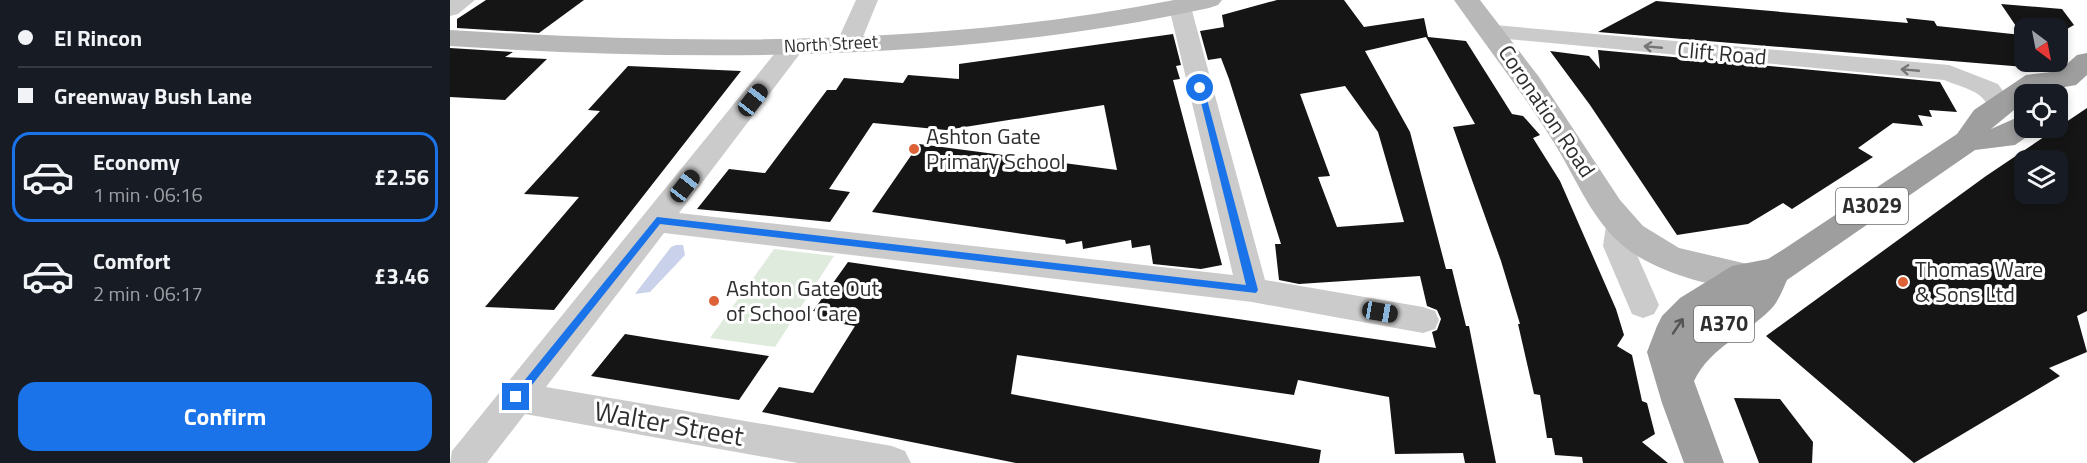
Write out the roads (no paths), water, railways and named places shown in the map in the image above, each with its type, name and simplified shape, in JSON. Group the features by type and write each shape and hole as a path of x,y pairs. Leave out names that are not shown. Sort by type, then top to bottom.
{"highway":[{"name":"A3029","path":"1760,273 1968,141 1984,117 2036,81 2070,81"},
{"name":"A3029","path":"1968,141 2004,138 2014,131"},
{"name":"A370","path":"1704,463 1680,403 1675,379 1687,357 1705,338 1760,298 1760,273"}],"main road":[{"name":"North Street","path":"450,38 620,47 848,44 1070,26 1209,0"},
{"name":"Coronation Road","path":"1467,0 1494,32 1565,135 1621,225 1645,246 1689,266 1760,273"}],"street":[{"path":"450,9 464,0"},
{"path":"848,44 867,0"},
{"path":"1179,7 1252,290"},
{"name":"Clift Road","path":"1494,32 1990,77"},
{"path":"465,463 793,46"},
{"name":"Clift Road","path":"1949,73 1989,90 2000,105"},
{"path":"657,220 1252,290 1423,320"},
{"path":"1621,225 1618,246 1643,305"},
{"name":"Walter Street","path":"516,397 892,463"}],"water":[{"path":"683,245 685,255 650,292 635,294 671,247"}],"place":[{"name":"Ashton Gate Primary School","path":"914,149"},
{"name":"Thomas Ware & Sons Ltd","path":"1903,282"},
{"name":"Ashton Gate Out of School Care","path":"714,301"}]}
